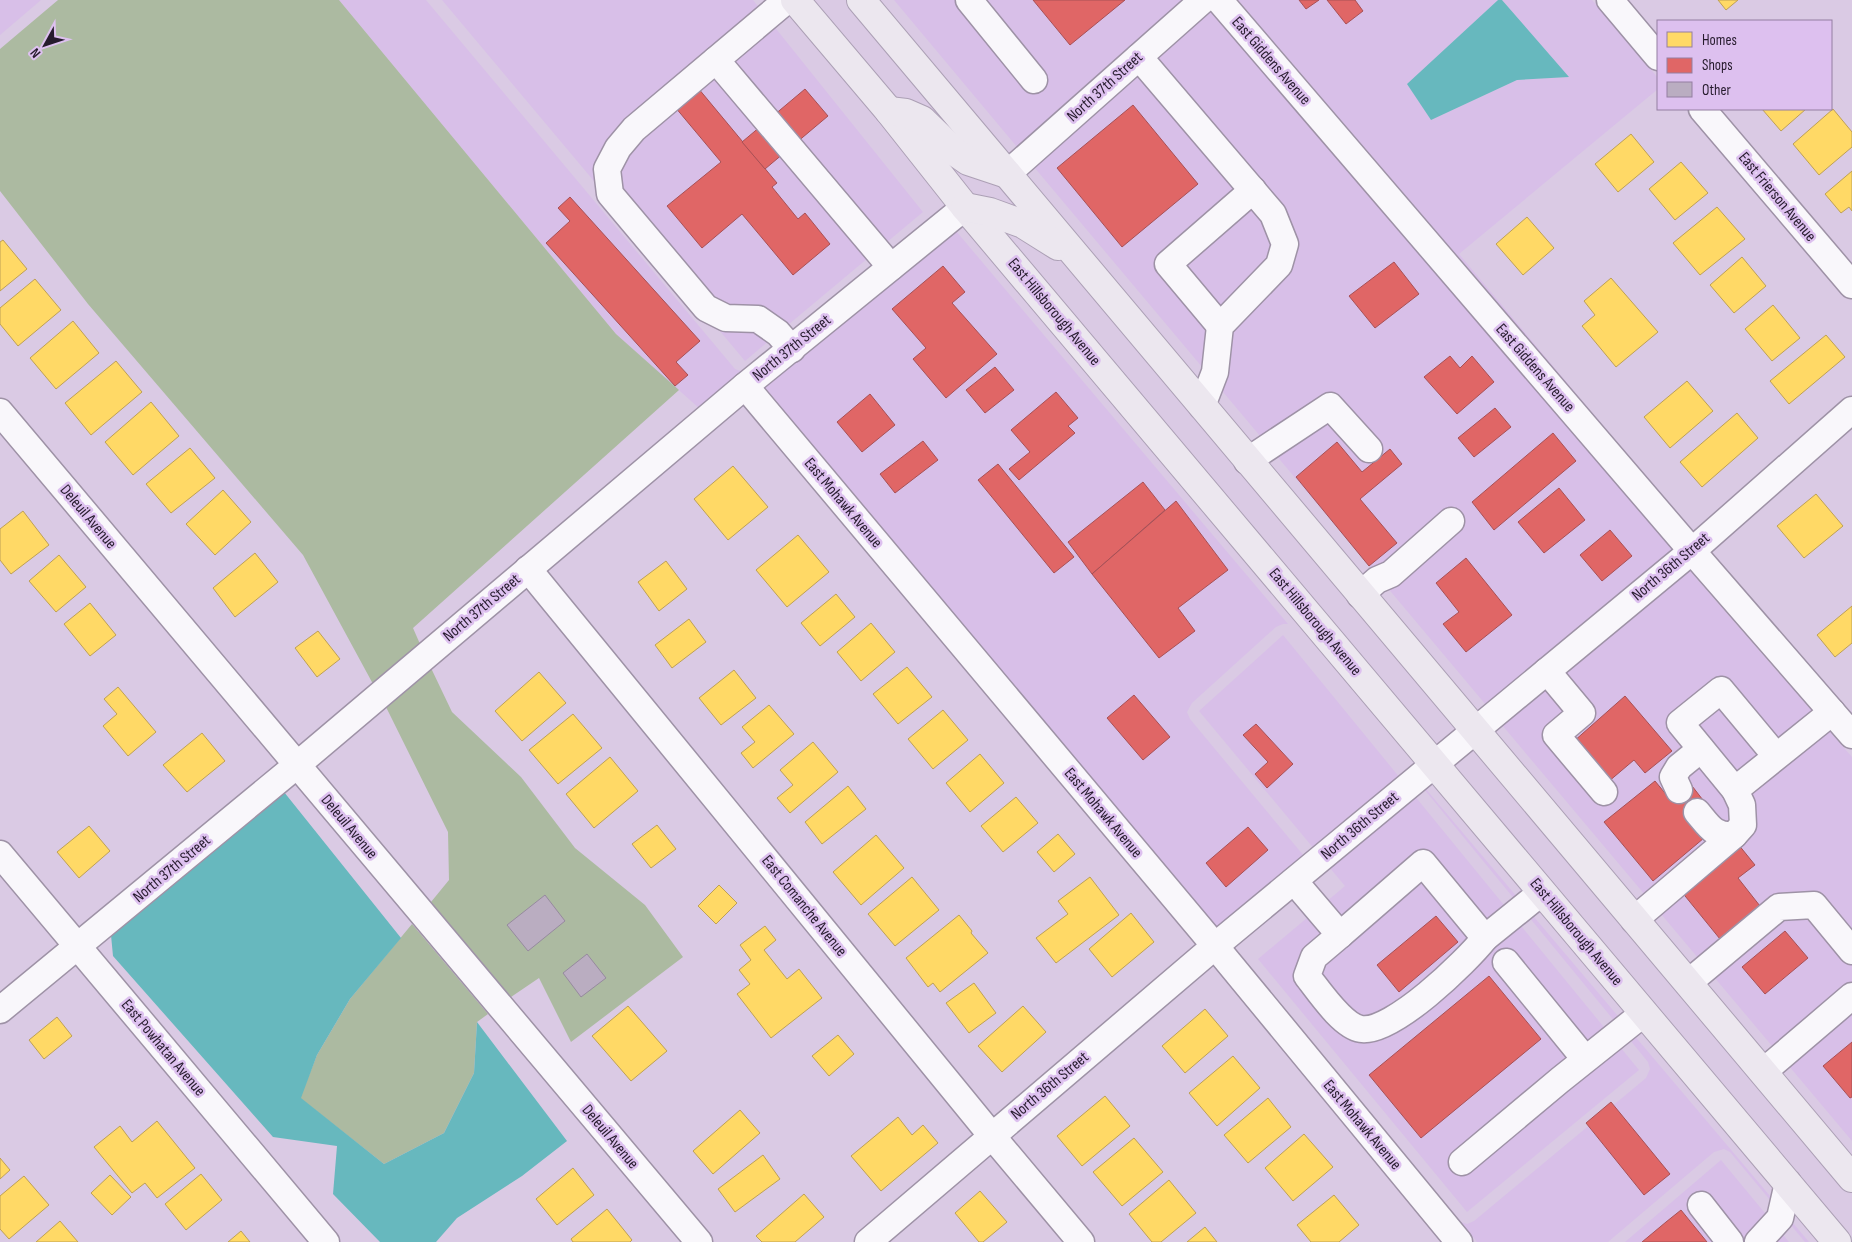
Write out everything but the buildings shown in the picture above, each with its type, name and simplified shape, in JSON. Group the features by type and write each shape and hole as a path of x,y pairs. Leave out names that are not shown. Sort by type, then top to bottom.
{"main road":[{"name":"East Hillsborough Avenue","path":"795,0 889,111 965,207 1837,1242"},
{"path":"869,3 1007,174 1851,1176"},
{"path":"889,111 906,113 922,120 955,152 968,161 1007,174"},
{"path":"965,207 990,212 1023,224 1078,258"}],"street":[{"path":"787,0 634,129 618,148 607,169 610,194 706,308 726,318 758,319 778,332 792,348"},
{"path":"968,0 1034,80"},
{"name":"North 37th Street","path":"1007,174 1203,0"},
{"name":"East Giddens Avenue","path":"1219,0 1852,735"},
{"path":"1610,0 1657,56"},
{"path":"1139,57 1274,214 1285,244 1279,265 1220,326 1215,372 1202,406"},
{"path":"716,60 891,268"},
{"name":"East Frierson Avenue","path":"1703,110 1852,285"},
{"path":"1220,326 1168,264 1253,190"},
{"name":"North 37th Street","path":"0,1010 296,765 746,386 965,207"},
{"name":"East Mohawk Avenue","path":"746,386 1215,946 1459,1242"},
{"path":"1247,460 1330,406 1369,449"},
{"name":"North 36th Street","path":"868,1242 1215,946 1692,551 1852,410"},
{"name":"Deleuil Avenue","path":"0,412 699,1242"},
{"path":"1360,595 1377,580 1391,574 1451,521"},
{"name":"East Comanche Avenue","path":"528,569 1081,1242"},
{"path":"1547,671 1582,712 1556,735 1604,792"},
{"path":"1634,920 1734,836 1743,825 1742,804 1735,790 1680,723 1721,690 1776,756"},
{"path":"1735,790 1832,712"},
{"path":"1679,790 1673,777 1679,767 1701,749"},
{"path":"1696,812 1713,830 1722,836 1734,836"},
{"name":"East Powhatan Avenue","path":"0,854 326,1242"},
{"path":"1485,938 1423,862 1314,957 1307,976 1341,1018 1361,1029 1383,1025 1403,1014 1471,955 1485,938 1542,892"},
{"path":"1294,881 1340,935"},
{"path":"1688,984 1779,907 1814,905 1852,951"},
{"path":"1506,962 1585,1059"},
{"path":"1762,1072 1852,996"},
{"path":"1462,1162 1585,1059 1644,1013"},
{"path":"1758,1242 1780,1218 1788,1183"},
{"path":"1701,1205 1730,1242"}],"shaded area":[{"path":"0,0 41,0 0,35"},
{"path":"58,0 339,0 616,334 679,390 413,628 420,644 373,684 303,555 88,304 0,191 0,49"},
{"path":"339,0 426,0 735,369 743,372 700,409 616,334"},
{"path":"442,0 753,0 923,212 745,361"},
{"path":"894,0 1184,0 1017,147"},
{"path":"1238,0 1498,0 1408,84 1431,120 1517,80 1568,77 1502,0 1592,0 1657,77 1657,90 1459,254 1610,434"},
{"path":"1498,0 1502,0 1569,77 1517,80 1431,120 1407,84"},
{"path":"1210,11 1673,550 1486,705 1034,167"},
{"path":"956,231 1288,624 1276,627 1192,703 1187,712 1190,719 1304,856 1218,928 764,387"},
{"path":"1689,570 1852,757 1852,1141 1502,725"},
{"path":"1283,635 1639,1070 1467,1212 1258,959 1345,886 1199,711"},
{"path":"431,668 452,712 521,777 575,848 645,905 683,957 571,1042 539,978 511,997 431,902 449,880 448,832 386,707"},
{"path":"1425,788 1809,1242 1805,1242 1730,1152 1724,1149 1714,1152 1608,1242 1477,1242 1461,1222 1467,1224 1474,1221 1646,1078 1650,1069 1648,1062"},
{"path":"284,792 401,938 350,999 317,1055 301,1098 384,1164 444,1133 474,1073 477,1022 567,1141 522,1176 457,1218 436,1242 380,1242 333,1194 337,1146 273,1137 113,956 111,935"},
{"path":"412,924 488,1014 477,1022 474,1073 444,1133 384,1164 300,1098 317,1055 350,999"},
{"path":"1721,1160 1789,1242 1625,1242"}]}
